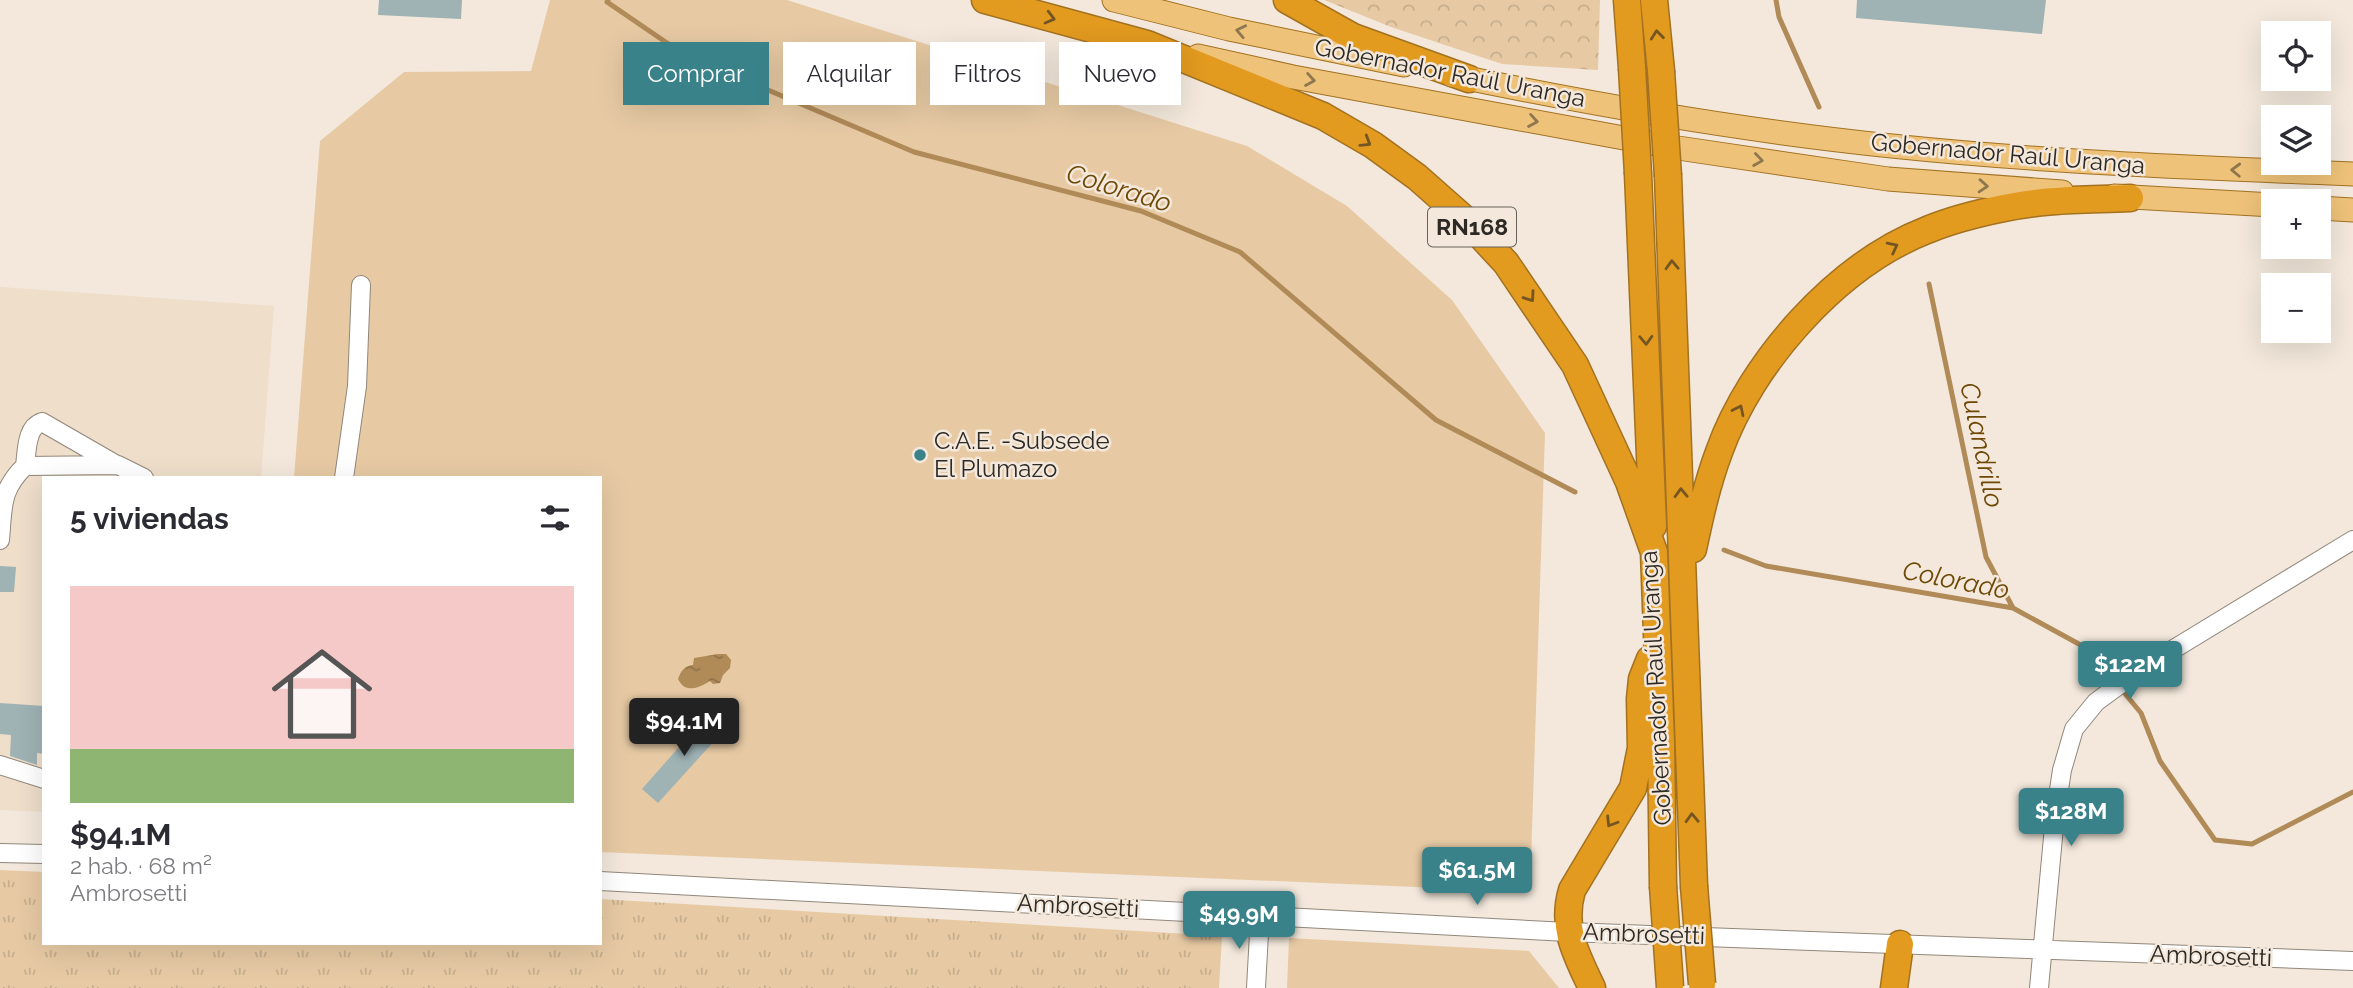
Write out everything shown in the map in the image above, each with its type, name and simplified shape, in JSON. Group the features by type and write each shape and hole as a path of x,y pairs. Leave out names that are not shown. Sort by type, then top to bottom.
{"highway":[{"name":"Gobernador Raúl Uranga","path":"985,0 1140,42"},
{"path":"1287,0 1353,37 1469,79"},
{"path":"1627,0 1638,174 1654,552"},
{"name":"Gobernador Raúl Uranga","path":"1654,0 1668,176 1694,886 1702,986"},
{"name":"Gobernador Raúl Uranga","path":"1181,58 1323,116 1373,145 1417,177 1468,222 1506,263 1575,365 1629,482 1654,552 1663,886 1670,987"},
{"path":"1685,592 1702,505 1719,450 1743,401 1767,362 1792,330 1831,292 1882,253 1927,230 2004,208 2049,202 2130,198"},
{"path":"1592,988 1568,932 1567,906 1572,890 1633,789 1641,748 1642,679 1657,642"},
{"path":"1894,988 1900,944"}],"main road":[{"name":"Gobernador Raúl Uranga","path":"1114,0 1229,29 1469,79 1681,117 1891,146 2132,166 2353,174"},
{"name":"Gobernador Raúl Uranga","path":"1181,52 1293,77 1678,148 1888,179 2130,198 2261,204"},
{"path":"2331,209 2353,210"}],"street":[{"path":"344,476 357,386 361,285"},
{"path":"0,540 4,496 12,479 25,466 30,431 36,423 42,422 140,476"},
{"path":"25,466 118,466"},
{"path":"2039,988 2055,816 2062,770 2074,729 2096,702 2141,669 2353,540"},
{"path":"0,765 42,778"},
{"path":"0,853 42,854"},
{"name":"Ambrosetti","path":"602,881 1568,932 2353,961"},
{"path":"1256,988 1260,915"}],"shaded area":[{"path":"0,287 274,306 261,476 42,476 42,812 0,810"}],"green space":[{"name":"C.A.E. -Subsede El Plumazo","path":"550,0 787,0 930,45 930,105 1045,105 1045,82 1059,86 1059,105 1118,105 1247,146 1347,206 1452,300 1545,433 1530,892 602,852 602,476 294,476 320,141 404,72 531,71"},
{"path":"1324,0 1600,0 1598,70 1502,64 1391,27"},
{"path":"0,870 42,872 42,945 602,945 602,899 1222,936 1219,988 0,988"},
{"path":"1289,938 1529,951 1559,988 1287,988"}],"water":[{"path":"726,654 731,660 730,668 720,683 713,684 710,681 692,688 681,684 678,679 680,674 693,665 694,658"}],"building":[{"path":"379,0 462,0 461,19 378,15"},
{"path":"1857,0 2046,0 2042,34 1856,18"},
{"path":"0,566 16,567 14,592 0,592"},
{"path":"0,703 42,706 42,754 37,753 37,765 10,756 11,735 0,734"},
{"path":"709,713 726,728 658,803 642,789"}],"waterway":[{"name":"Colorado","path":"608,0 607,2 667,43 768,90 914,152 1141,211 1240,252 1436,420 1575,492"},
{"name":"Culandrillo","path":"1776,0 1779,17 1819,107"},
{"name":"Culandrillo","path":"1929,284 1986,557 2013,608"},
{"name":"Colorado","path":"1724,550 1766,566 2013,608 2088,649 2141,713 2160,761 2215,840 2252,844 2353,792"}],"place":[{"name":"C.A.E. -Subsede El Plumazo","path":"920,455"}]}
